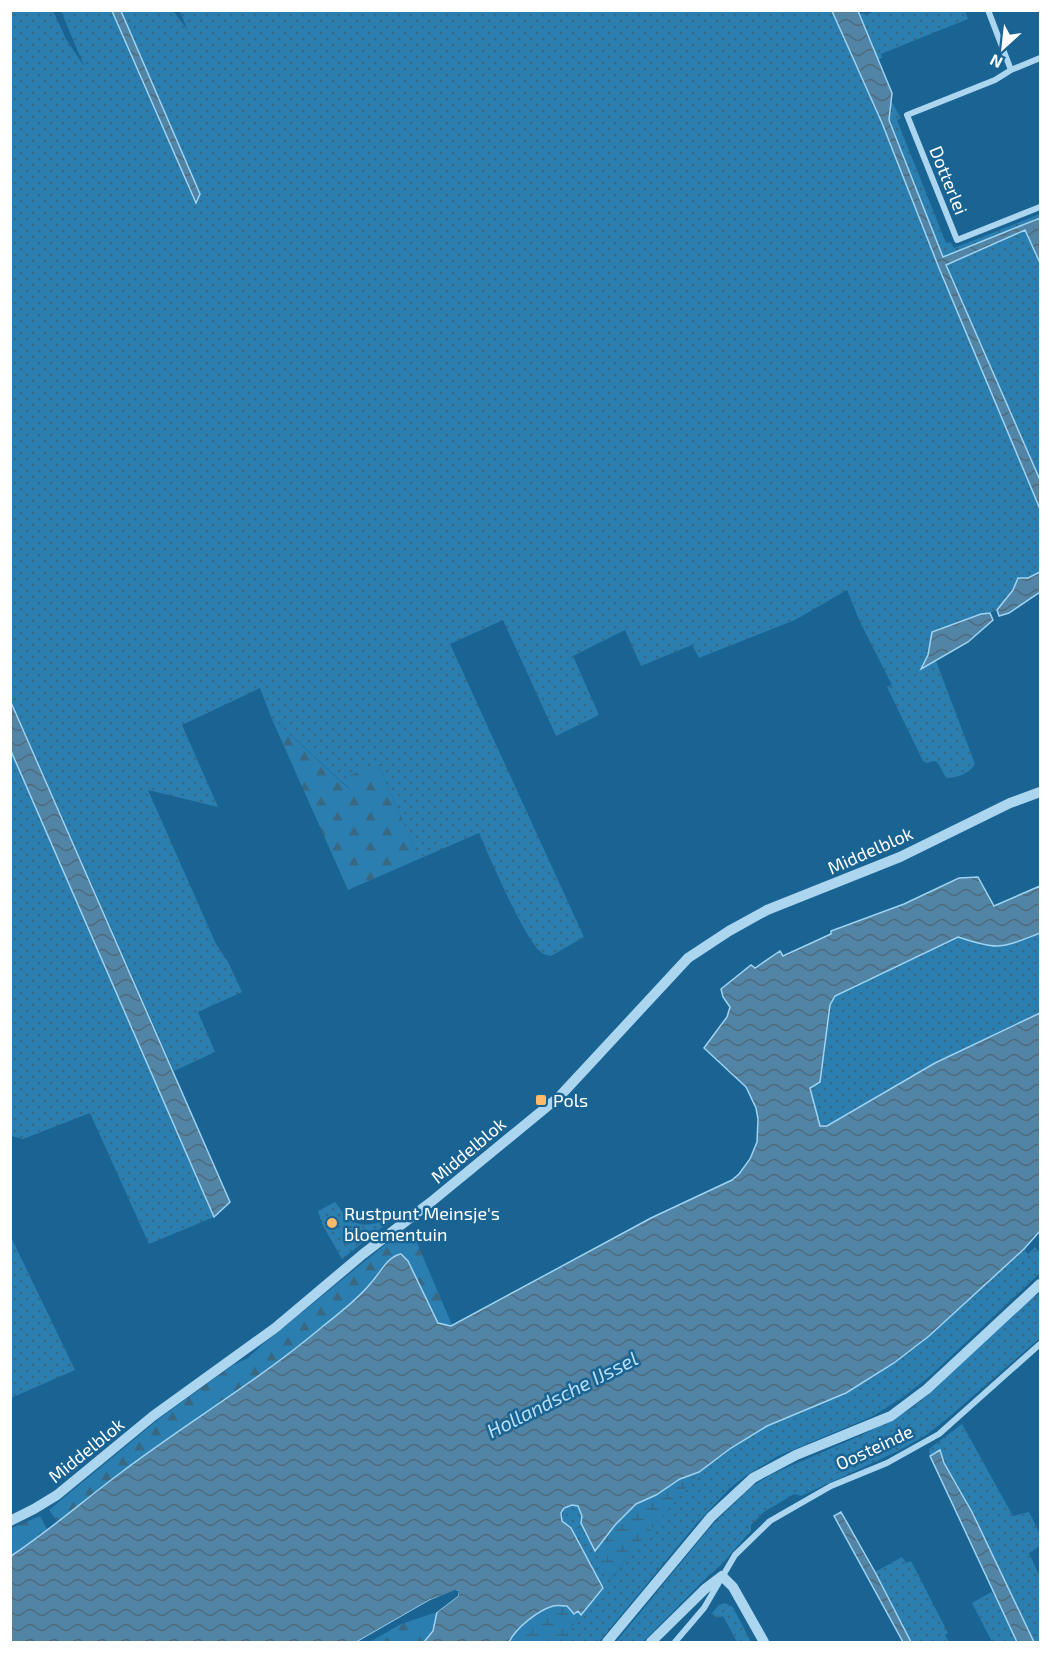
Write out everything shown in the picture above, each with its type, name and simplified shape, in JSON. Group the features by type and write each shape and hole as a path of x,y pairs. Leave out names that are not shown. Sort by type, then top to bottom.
{"street":[{"path":"988,10 1011,70 1041,58"},
{"name":"Dotterlei","path":"1011,70 995,80 907,115 957,240 1041,207"},
{"name":"Middelblok","path":"10,1521 57,1495 153,1416 275,1328 363,1254 431,1203 560,1096 688,958 767,910 900,857 1010,803 1041,792"},
{"path":"607,1642 711,1517 753,1478 796,1455 891,1416 927,1389 1041,1284"},
{"name":"Oosteinde","path":"675,1642 704,1608 735,1555 770,1521 831,1485 887,1463 939,1434 1041,1344"},
{"path":"722,1576 733,1587 764,1642"},
{"name":"Oosteinde","path":"651,1642 705,1589 722,1576"}],"green space":[{"path":"878,10 965,11 968,19 881,54 882,58 877,60 859,14 864,13 865,15"},
{"path":"53,11 66,39 84,66 61,11 112,11 196,202 200,194 121,11 173,11 187,29 180,11 832,11 882,123 939,268 1040,509 1040,572 1028,578 1018,579 1013,590 997,610 932,632 928,655 922,668 936,661 975,764 962,775 946,778 938,763 923,761 887,687 892,685 860,622 847,590 795,620 699,658 692,645 641,666 625,630 573,656 599,715 556,736 503,620 450,644 584,937 551,956 542,953 526,932 479,833 419,859 378,764 351,790 271,717 260,688 182,725 218,807 148,790 216,944 228,962 242,992 198,1012 215,1052 174,1071 11,700 10,13"},
{"path":"890,99 901,118 897,120 946,243 951,242 954,248 1040,214 1040,218 943,257 889,120"},
{"path":"1026,230 1040,263 1040,480 946,265"},
{"path":"271,717 349,789 346,777 378,764 419,859 348,890"},
{"path":"11,751 214,1217 149,1244 90,1113 23,1139 11,1136"},
{"path":"1040,933 1040,1013 935,1063 827,1126 820,1126 810,1087 820,1081 830,1005 835,996 958,937 1000,946"},
{"path":"335,1202 346,1216 357,1223 363,1225 387,1220 389,1222 342,1259 322,1224 318,1211"},
{"path":"402,1231 415,1238 452,1325 438,1323 408,1261 401,1254 397,1255 385,1264 358,1298 313,1335 259,1376 119,1474 58,1522 49,1510 160,1418 233,1365 248,1358"},
{"path":"10,1235 75,1370 11,1398 10,1398"},
{"path":"1035,1247 1040,1253 1040,1273 931,1375 902,1398 871,1417 778,1456 745,1476 729,1489 696,1524 599,1642 559,1642 603,1588 562,1521 564,1508 572,1505 578,1506 582,1516 581,1524 611,1578 699,1472 713,1460 767,1426 846,1393 894,1363 929,1336 1024,1249 1028,1254"},
{"path":"1040,1293 1040,1338 949,1417 926,1435 898,1451 801,1496 794,1494 764,1512 751,1525 751,1531 724,1562 643,1642 616,1642 712,1525 751,1487 772,1474 864,1434 911,1409 1033,1295 1035,1297"},
{"path":"962,1424 1013,1516 1029,1512 1040,1534 1040,1546 1029,1553 1040,1577 1040,1642 1034,1642 940,1451 930,1456 929,1449"},
{"path":"699,1472 610,1579 595,1551 615,1525 636,1504 656,1495 680,1479"},
{"path":"40,1516 48,1531 11,1556 11,1528"},
{"path":"902,1557 906,1563 911,1561 948,1633 945,1635 949,1642 911,1642 875,1572"},
{"path":"993,1591 1017,1642 992,1642 972,1603"},
{"path":"725,1603 733,1607 751,1642 737,1642 723,1616 716,1618 712,1613 719,1605"},
{"path":"553,1606 567,1606 574,1614 578,1611 581,1615 559,1642 509,1642 522,1625"},
{"path":"437,1612 433,1631 424,1642 370,1642 401,1624"}],"water":[{"path":"112,11 121,11 200,194 196,203"},
{"path":"832,11 858,11 892,93 889,120 943,257 1040,218 1040,263 1025,230 946,265 1040,480 1040,509 939,268 882,123"},
{"path":"1040,572 1040,592 1009,613 999,616 997,610 1013,590 1018,578 1028,578"},
{"path":"990,613 993,620 968,642 921,669 928,655 932,632 981,614"},
{"path":"10,700 230,1202 214,1217 11,751"},
{"name":"Hollandsche IJssel","path":"978,877 994,906 1040,886 1040,933 1000,946 958,937 835,996 830,1005 820,1082 810,1088 820,1126 827,1126 935,1063 1040,1013 1040,1231 1024,1249 929,1336 894,1363 846,1393 767,1426 731,1448 699,1472 680,1479 656,1495 636,1504 615,1525 595,1551 581,1523 582,1516 578,1506 572,1505 564,1508 561,1513 562,1521 571,1528 603,1588 581,1615 578,1611 574,1614 567,1606 553,1606 528,1621 509,1642 424,1642 433,1631 437,1612 458,1596 458,1591 430,1600 357,1642 11,1642 11,1556 144,1455 298,1347 359,1296 394,1257 401,1254 408,1261 438,1323 451,1326 651,1218 732,1180 750,1159 757,1142 758,1119 756,1108 746,1087 704,1048 727,1017 730,1007 721,989 751,965 755,968 780,951 783,956 831,934 831,931 904,904 959,878"},
{"path":"940,1450 944,1463 972,1512 1034,1642 1017,1642 930,1456"},
{"path":"841,1512 911,1642 903,1642 834,1516"}],"pier":[{"path":"455,1590 459,1591 458,1596 437,1612 434,1613 455,1593 431,1603 363,1642 357,1642 430,1600"}],"place":[{"name":"Pols","path":"541,1100"},
{"name":"Rustpunt Meinsje's bloementuin","path":"332,1223"}]}
